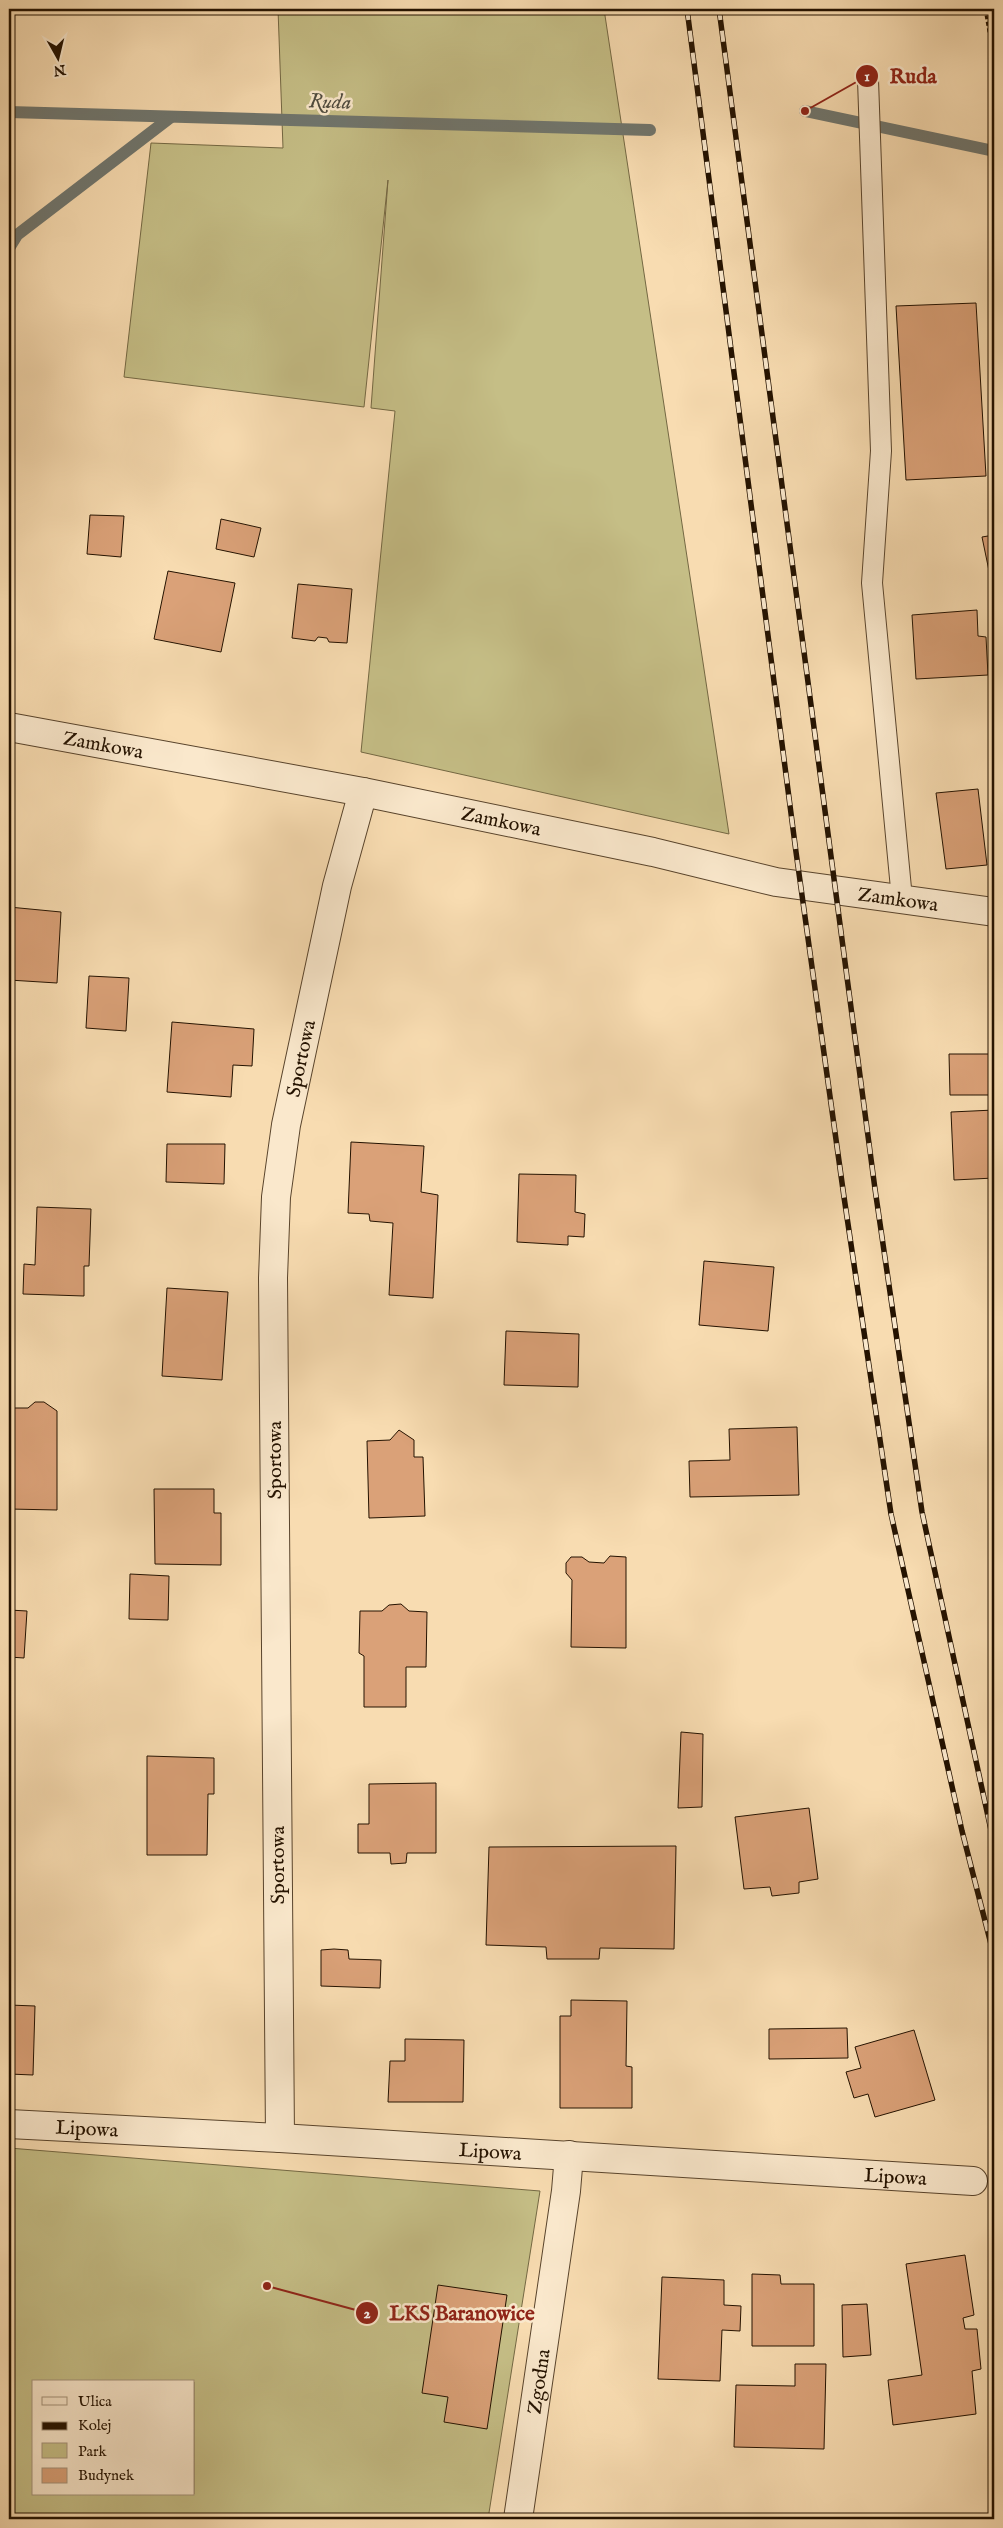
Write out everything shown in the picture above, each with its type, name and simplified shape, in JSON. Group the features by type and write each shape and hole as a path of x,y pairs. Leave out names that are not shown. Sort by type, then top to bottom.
{"street":[{"name":"Zamkowa","path":"9,726 363,792 653,852 776,882 994,912"},
{"name":"Sportowa","path":"280,2138 273,1288 276,1197 286,1125 303,1041 337,886 363,792"},
{"name":"Lipowa","path":"9,2124 569,2155 973,2181"},
{"name":"Zgodna","path":"518,2519 566,2191 569,2155"}],"lane":[{"path":"868,80 881,450 872,583 902,899"}],"path":[{"path":"986,9 994,61"}],"green space":[{"path":"278,9 604,9 729,834 361,752 395,411 371,408 388,180 364,407 124,377 151,143 283,148"},
{"path":"9,2148 540,2191 488,2519 9,2519"}],"building":[{"path":"976,303 986,476 906,480 896,306"},
{"path":"90,515 124,516 121,557 87,554"},
{"path":"221,519 261,528 254,557 216,549"},
{"path":"994,535 994,595 982,537"},
{"path":"168,571 235,583 221,652 154,639"},
{"path":"298,584 352,589 347,643 329,642 327,638 318,637 315,641 292,638"},
{"path":"977,610 978,636 986,637 988,675 916,679 912,615"},
{"path":"978,789 987,865 946,869 936,793"},
{"path":"9,907 61,912 57,983 9,980"},
{"path":"89,976 129,978 126,1031 86,1028"},
{"path":"172,1022 254,1029 252,1066 233,1065 231,1097 167,1092"},
{"path":"949,1054 994,1054 994,1095 950,1095"},
{"path":"994,1110 994,1178 954,1180 951,1112"},
{"path":"351,1142 424,1146 421,1192 438,1195 433,1298 389,1295 393,1223 370,1221 369,1214 348,1213"},
{"path":"167,1144 225,1144 224,1184 166,1182"},
{"path":"519,1174 576,1175 575,1212 585,1214 584,1237 568,1236 568,1245 517,1242"},
{"path":"37,1207 91,1209 89,1266 84,1266 84,1296 23,1294 24,1264 35,1265"},
{"path":"704,1261 774,1267 768,1331 699,1325"},
{"path":"167,1288 228,1292 222,1380 162,1376"},
{"path":"506,1331 579,1334 578,1387 504,1385"},
{"path":"35,1402 44,1402 57,1411 57,1510 9,1509 9,1408 28,1408"},
{"path":"797,1427 799,1495 690,1497 689,1461 730,1460 729,1429"},
{"path":"399,1430 414,1440 414,1457 423,1457 425,1516 369,1518 367,1441 390,1440"},
{"path":"154,1489 214,1489 214,1513 221,1513 221,1565 155,1564"},
{"path":"610,1556 626,1557 626,1648 571,1647 572,1580 566,1573 566,1563 571,1557 582,1557 589,1562 604,1563"},
{"path":"130,1574 169,1576 168,1620 129,1619"},
{"path":"401,1604 409,1611 427,1612 426,1667 406,1667 406,1707 364,1707 364,1656 359,1653 360,1611 382,1611 389,1605"},
{"path":"9,1610 27,1611 24,1658 9,1657"},
{"path":"681,1732 703,1734 702,1807 678,1808"},
{"path":"147,1756 214,1758 214,1794 208,1794 207,1855 147,1855"},
{"path":"436,1783 436,1853 407,1853 406,1863 391,1864 390,1853 358,1853 358,1824 369,1824 369,1784"},
{"path":"809,1808 818,1879 799,1882 799,1893 772,1896 770,1887 744,1889 735,1817"},
{"path":"676,1846 674,1949 600,1948 599,1959 547,1959 546,1947 486,1945 489,1847"},
{"path":"321,1950 348,1950 349,1959 381,1960 380,1988 321,1986"},
{"path":"571,2000 627,2001 626,2066 632,2067 632,2108 560,2108 560,2016 571,2016"},
{"path":"9,2005 35,2006 33,2075 9,2074"},
{"path":"847,2028 848,2058 769,2059 769,2029"},
{"path":"914,2030 935,2100 875,2117 868,2094 854,2098 846,2072 861,2068 855,2047"},
{"path":"405,2039 464,2040 463,2102 388,2102 390,2061 405,2061"},
{"path":"965,2255 974,2315 963,2318 965,2329 977,2329 981,2369 972,2371 976,2414 893,2425 888,2380 922,2375 906,2264"},
{"path":"752,2274 780,2275 781,2284 814,2284 814,2346 752,2346"},
{"path":"662,2277 724,2280 724,2305 741,2306 740,2331 722,2330 720,2381 658,2379"},
{"path":"438,2285 507,2295 487,2429 444,2422 448,2397 422,2393"},
{"path":"867,2304 871,2355 843,2357 842,2305"},
{"path":"795,2364 826,2364 824,2449 734,2447 736,2385 795,2386"}],"waterway":[{"name":"Ruda","path":"805,111 994,151"},
{"name":"Ruda","path":"9,112 650,130"},
{"path":"9,248 17,235 171,117"}],"railway":[{"path":"687,9 796,852 891,1514 962,1831 994,1956"},
{"path":"719,9 875,1189 922,1512 994,1844"}],"place":[{"name":"Ruda","path":"805,111"},
{"name":"LKS Baranowice","path":"267,2286"}]}
